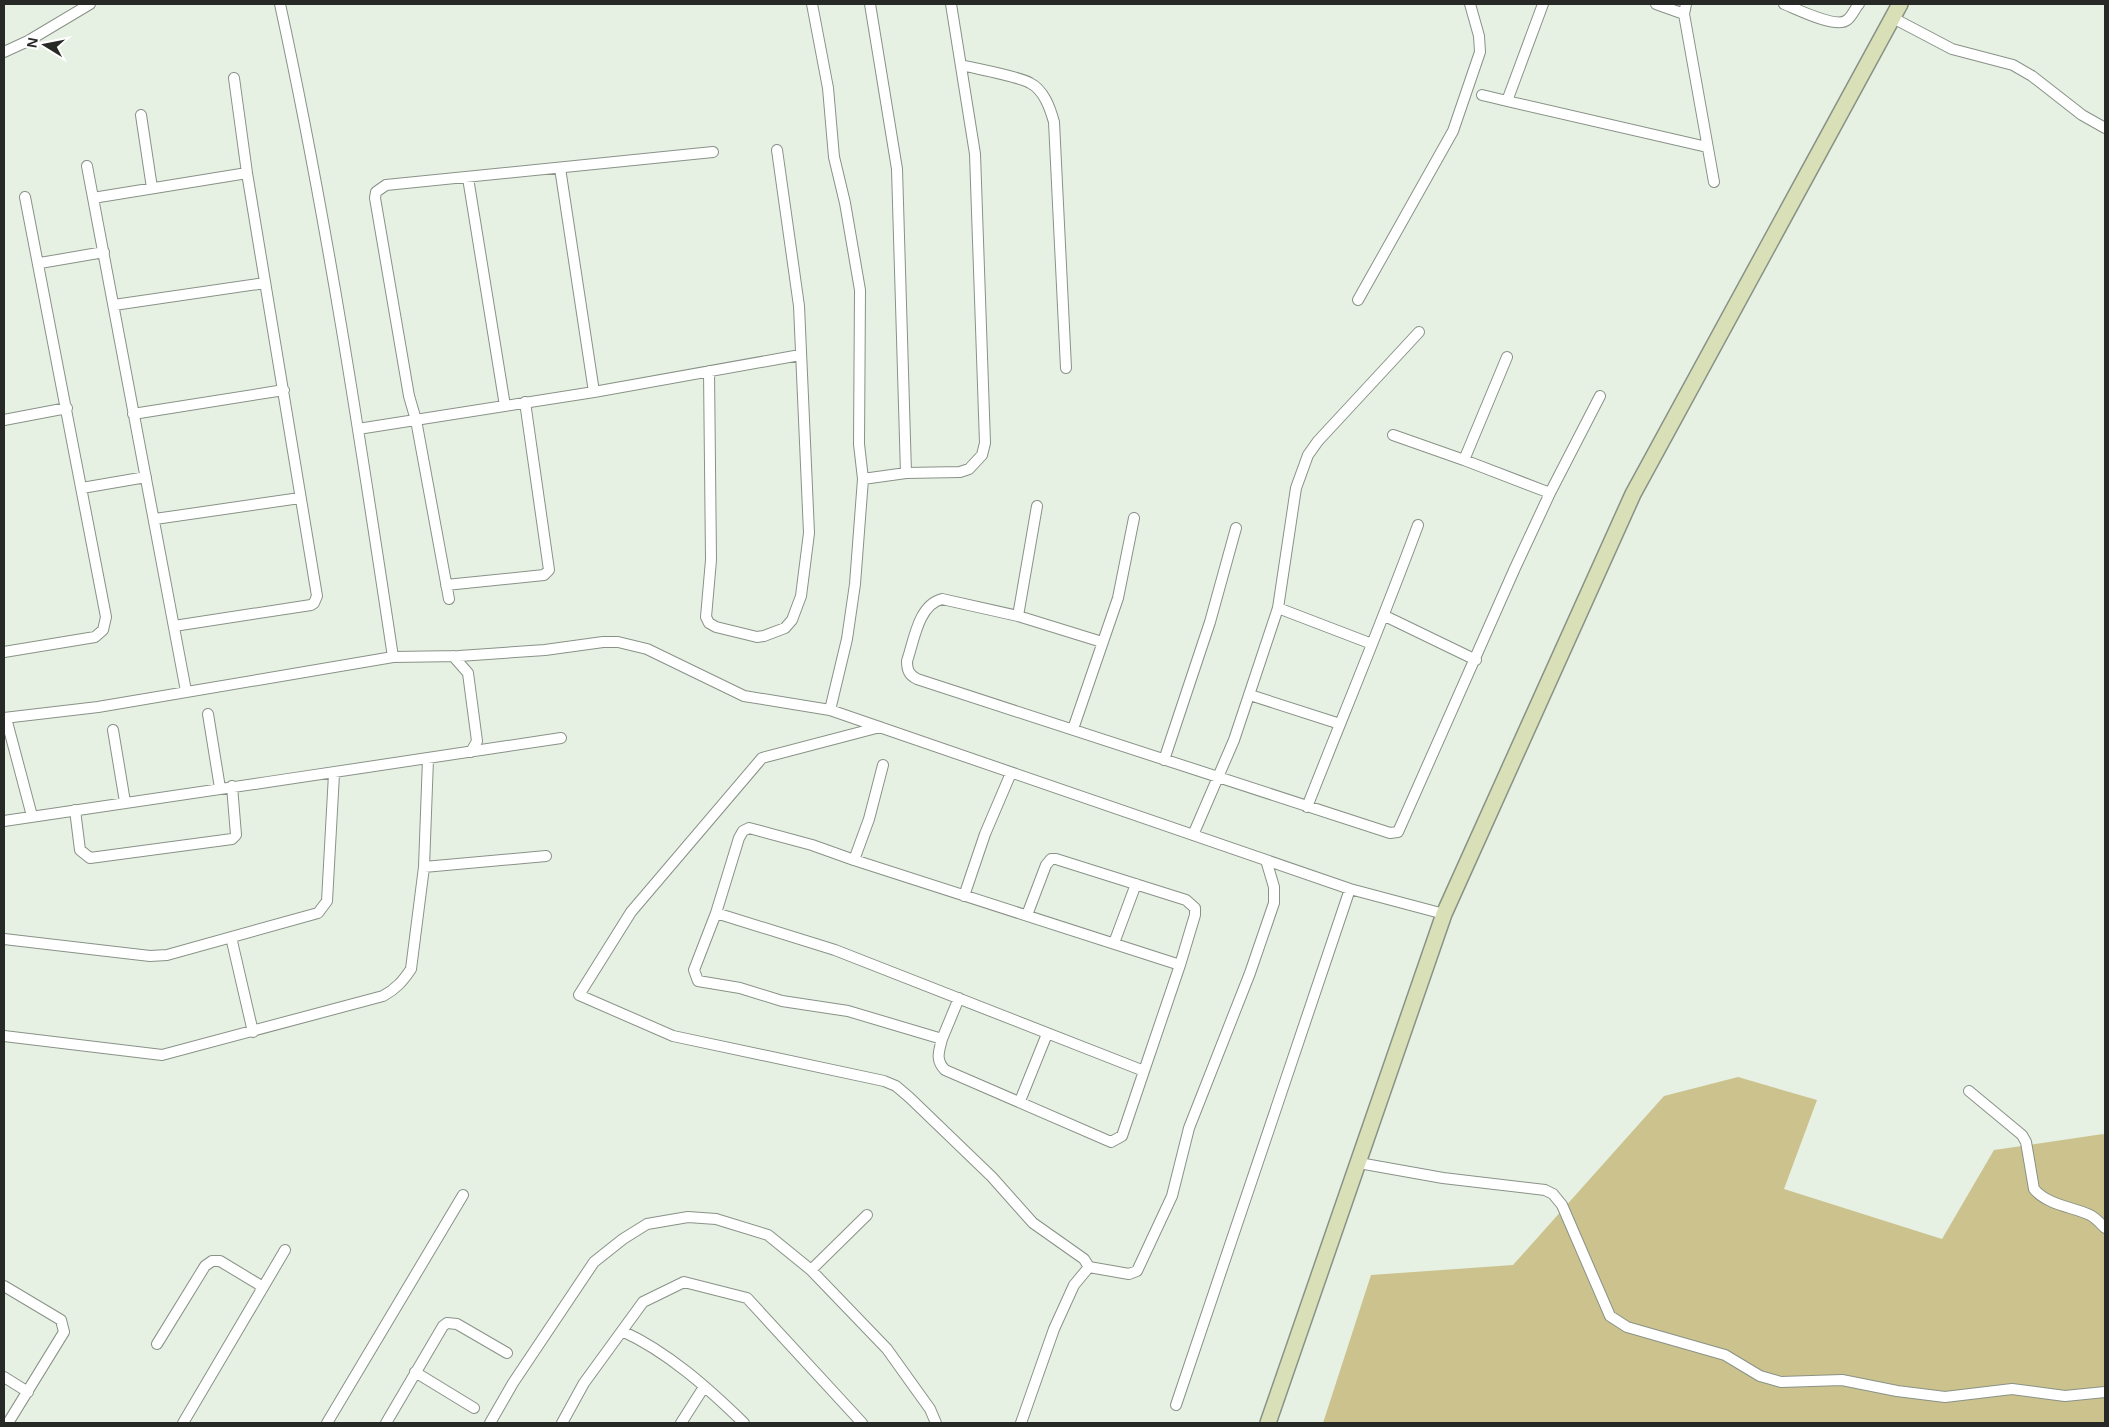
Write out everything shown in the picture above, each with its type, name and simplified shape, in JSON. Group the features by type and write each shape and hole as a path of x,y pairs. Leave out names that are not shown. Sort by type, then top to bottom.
{"main road":[{"path":"1268,1423 1444,914 1633,494 1900,4"}],"street":[{"path":"4,52 28,41 90,4"},
{"path":"280,4 307,129 358,429 393,657"},
{"path":"812,4 828,88 834,157 845,203 860,290 859,444 862,479 855,584 847,639 830,710"},
{"path":"870,4 897,168 906,473"},
{"path":"862,479 906,473 960,472 969,469 982,455 985,443 975,154 951,4"},
{"path":"1358,300 1453,131 1480,52 1479,36 1470,4"},
{"path":"1507,101 1543,4"},
{"path":"1656,4 1685,9 1714,182"},
{"path":"1784,4 1830,22 1839,23 1847,20 1858,4"},
{"path":"1892,18 1952,49 2013,65 2032,76 2082,115 2105,128"},
{"path":"961,65 1030,83 1042,94 1050,109 1054,122 1066,368"},
{"path":"174,626 314,603 317,596 247,173 234,78"},
{"path":"1482,95 1707,147"},
{"path":"141,114 152,188"},
{"path":"709,371 711,560 706,617 709,623 716,627 757,637 764,636 785,628 792,620 801,596 808,533 799,295 777,150"},
{"path":"449,599 416,420 409,396 375,198 376,192 386,185 713,152"},
{"path":"87,166 133,414 155,518 186,691"},
{"path":"560,168 594,392"},
{"path":"93,198 247,173"},
{"path":"468,178 504,406"},
{"path":"4,641 5,652 95,638 102,630 106,617 40,263 25,197"},
{"path":"40,263 104,252"},
{"path":"114,305 265,283"},
{"path":"1193,835 1219,778 1250,695 1278,608 1296,488 1308,455 1318,441 1419,332"},
{"path":"358,429 594,392 800,355"},
{"path":"1464,460 1507,357"},
{"path":"133,414 284,390"},
{"path":"1102,642 1018,616 949,599 936,601 925,610 907,661 907,669 912,677 917,680 1073,729 1390,834 1398,832 1550,493 1600,396"},
{"path":"446,585 544,575 549,570 525,402"},
{"path":"4,420 67,408"},
{"path":"1393,436 1464,460 1550,493"},
{"path":"82,488 146,477"},
{"path":"155,518 300,498"},
{"path":"1018,616 1037,506"},
{"path":"1073,729 1121,586 1134,518"},
{"path":"1307,807 1385,616 1418,525"},
{"path":"1164,760 1210,622 1236,528"},
{"path":"1278,608 1372,644"},
{"path":"1385,616 1476,660"},
{"path":"32,816 5,718 98,707 393,657 453,656 545,650 603,642 618,642 642,648 744,696 830,710 1350,889 1444,914"},
{"path":"453,656 468,673 477,742 471,752"},
{"path":"1250,695 1340,724"},
{"path":"208,714 220,788"},
{"path":"880,727 762,758 631,912 578,995 673,1036 884,1081 896,1086 992,1177 1033,1223 1084,1259 1089,1267 1129,1274 1137,1271 1172,1196 1189,1128 1250,973 1274,903 1274,888 1266,860"},
{"path":"113,730 125,802"},
{"path":"4,821 232,786 334,774 561,738"},
{"path":"4,1036 162,1054 253,1032 383,996 404,981 411,969 424,868 428,759"},
{"path":"854,860 870,819 883,765"},
{"path":"964,896 985,834 1011,773"},
{"path":"4,939 150,956 167,955 318,913 324,908 326,901 331,846 334,774"},
{"path":"75,810 80,850 90,858 222,840 236,835 232,786"},
{"path":"942,1038 848,1011 782,1001 740,988 698,981 694,970 716,913 739,838 743,832 749,828 804,842 964,896 1180,965"},
{"path":"424,868 546,856"},
{"path":"959,998 942,1038 938,1057 940,1064 945,1070 1111,1142 1122,1136 1180,965 1196,915 1195,908 1186,900 1062,859 1052,859 1046,865 1027,915"},
{"path":"1114,943 1136,884"},
{"path":"1176,1405 1350,889"},
{"path":"716,913 836,950 1144,1071"},
{"path":"231,937 253,1032"},
{"path":"1020,1101 1047,1034"},
{"path":"1969,1092 2022,1135 2026,1142 2034,1189 2038,1194 2067,1209 2093,1216 2105,1228"},
{"path":"1359,1163 1443,1178 1545,1190 1553,1194 1562,1205 1610,1316 1627,1327 1725,1355 1749,1371 1771,1380 1791,1382 1842,1380 1897,1392 1945,1397 2012,1389 2065,1396 2105,1392"},
{"path":"328,1423 463,1195"},
{"path":"811,1270 867,1215"},
{"path":"490,1423 513,1383 594,1262 623,1239 647,1224 688,1217 716,1219 768,1235 811,1270 886,1349 930,1409 936,1423"},
{"path":"183,1423 285,1250"},
{"path":"157,1344 205,1266 212,1261 220,1262 263,1287"},
{"path":"1021,1423 1054,1329 1074,1286 1089,1267"},
{"path":"562,1423 584,1383 643,1302 684,1282 747,1298 862,1423"},
{"path":"4,1286 55,1316 63,1325 64,1332 8,1423"},
{"path":"386,1423 443,1326 447,1323 457,1324 506,1353"},
{"path":"622,1331 645,1341 704,1387 744,1423"},
{"path":"415,1372 474,1408"},
{"path":"4,1377 28,1392"},
{"path":"681,1423 704,1387"}],"shaded area":[{"path":"1738,1077 1817,1100 1784,1189 1942,1239 1994,1150 2103,1134 2105,1136 2105,1423 1323,1423 1371,1275 1513,1265 1664,1096"}]}
